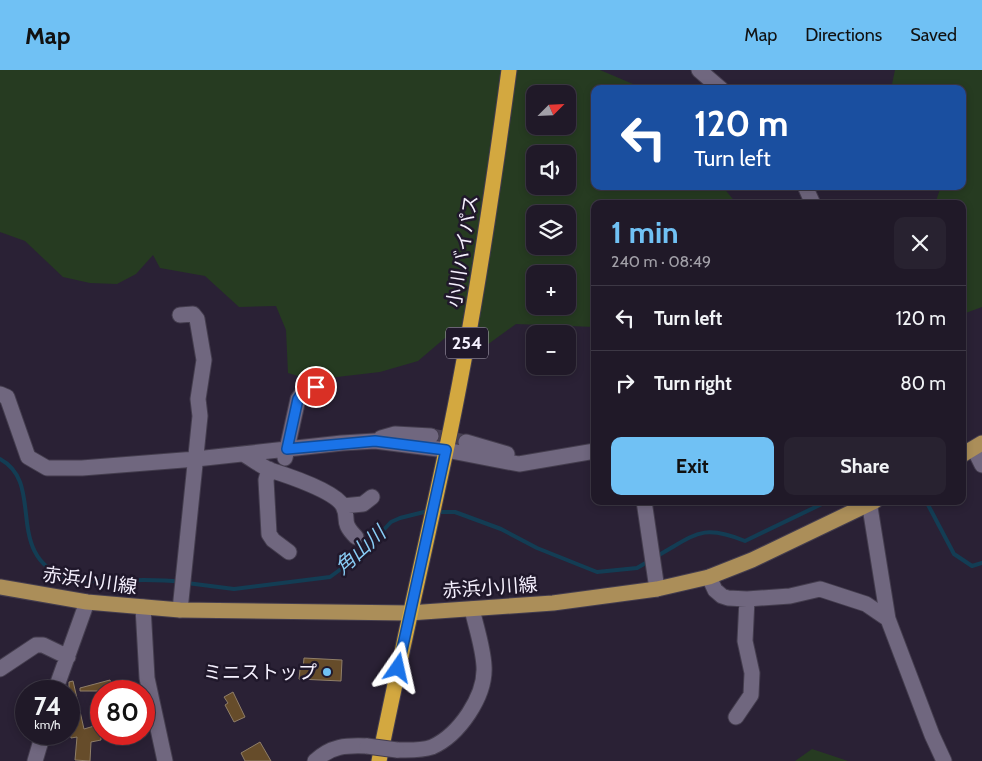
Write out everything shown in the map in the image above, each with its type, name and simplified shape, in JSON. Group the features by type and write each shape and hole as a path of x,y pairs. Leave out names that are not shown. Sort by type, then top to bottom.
{"highway":[{"name":"小川バイパス","path":"379,761 409,613 446,450 481,264 509,70"}],"main road":[{"name":"赤浜小川線","path":"0,587 87,602 143,607 181,602 409,613 553,603 658,589 709,577 752,560 865,505"}],"street":[{"path":"700,70 717,85"},
{"path":"180,315 193,314 197,319 204,360 198,399 200,416 181,602"},
{"path":"290,552 273,540 270,534 266,480 276,471 287,449 298,399 303,392 316,387"},
{"path":"0,394 7,397 28,456 47,468 82,468 196,460 375,441 446,450 520,464 591,452"},
{"path":"375,441 395,434 431,436"},
{"path":"466,442 515,456 520,464"},
{"path":"973,449 982,465"},
{"path":"243,454 321,491 343,506 363,504 372,497"},
{"path":"645,505 658,589"},
{"path":"871,505 888,618 932,736 944,761"},
{"path":"343,506 347,527 356,537"},
{"path":"709,577 715,590 722,596 746,599 790,596 820,589 866,604 888,618"},
{"path":"736,717 751,695 752,673 745,641 746,599"},
{"path":"59,680 87,602"},
{"path":"143,607 147,678 165,761"},
{"path":"315,761 325,752 336,747 368,746 419,751 442,742 473,706 484,679 484,665 472,609"},
{"path":"0,669 36,645 43,645 68,657"},
{"path":"35,761 40,745"}],"green space":[{"path":"0,70 600,70 634,85 591,85 591,190 725,190 734,200 591,200 591,327 516,324 487,345 445,338 418,361 380,372 311,380 288,373 286,330 276,306 239,307 205,276 160,268 153,255 136,274 117,284 90,283 63,277 25,241 0,232"},
{"path":"895,70 982,70 982,307 966,313 966,200 936,200 940,190 966,190 966,85 892,84"},
{"path":"812,749 848,761 795,761"}],"building":[{"path":"304,658 342,660 341,681 299,679 300,669 303,669"},
{"path":"90,685 90,691 80,691 80,688"},
{"path":"233,692 245,717 234,722 225,705 228,703 224,697"},
{"path":"80,712 84,729 90,727 90,761 75,760 76,745 80,745"},
{"path":"260,742 271,761 245,761 241,753"}],"waterway":[{"name":"角山川","path":"0,459 14,470 21,485 30,538 36,554 48,568 69,579 75,580 180,582"},
{"name":"角山川","path":"657,556 690,537 708,532 745,541 820,505"},
{"name":"角山川","path":"928,505 954,554 972,566 982,563"},
{"name":"角山川","path":"187,583 234,589 330,577 360,555 391,522 428,511"},
{"name":"角山川","path":"435,512 455,512 501,529 537,548 597,572 637,568 649,561"}],"tunnel":[{"path":"431,436 466,442"}],"place":[{"name":"ミニストップ","path":"327,672"}],"route":[{"path":"316,387 303,392 298,399 287,449 375,441 446,450 398,668"}]}
